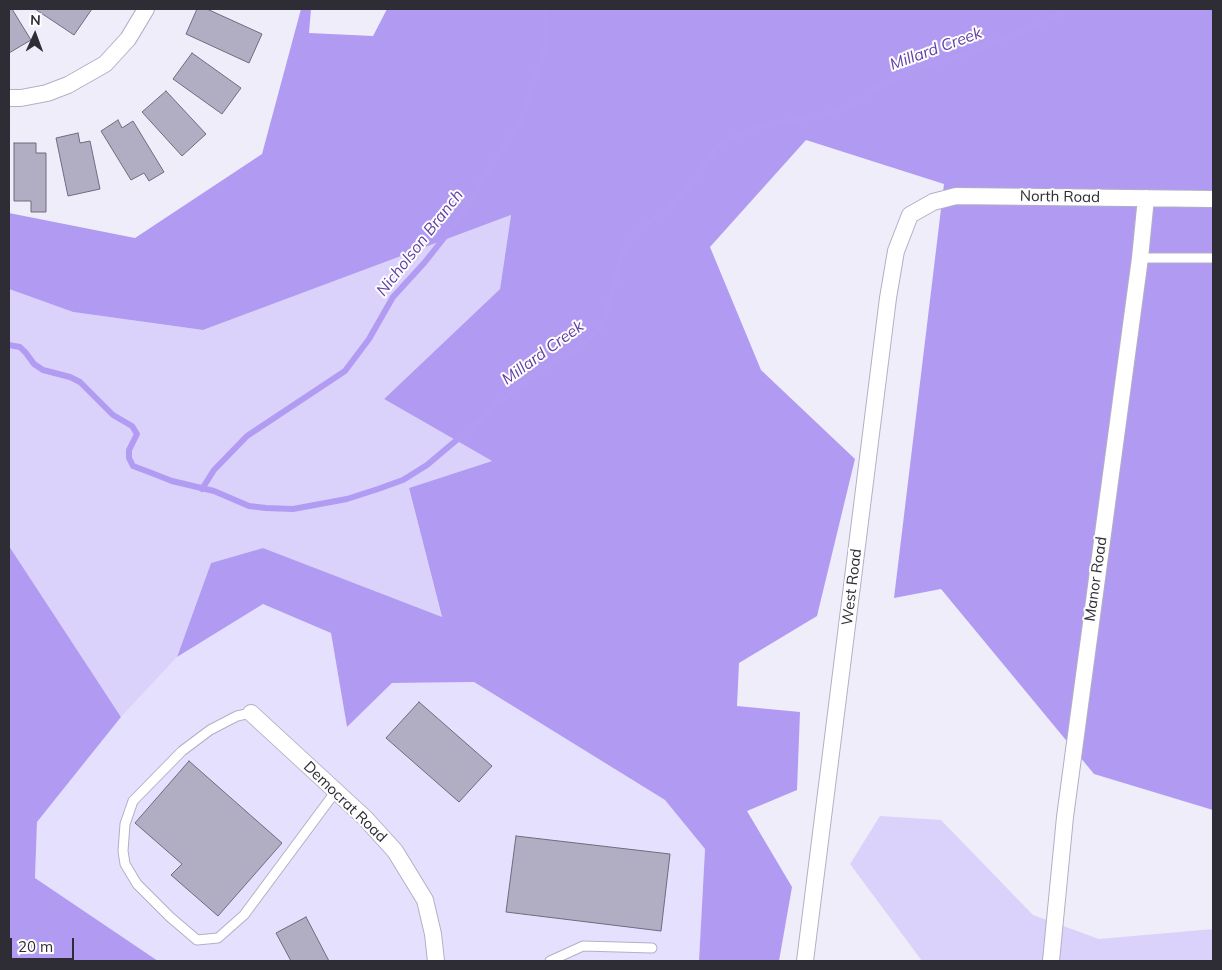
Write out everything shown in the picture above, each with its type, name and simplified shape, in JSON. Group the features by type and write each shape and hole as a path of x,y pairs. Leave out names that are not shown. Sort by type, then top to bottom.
{"street":[{"path":"9,98 21,98 47,93 68,85 105,64 128,39 146,9"},
{"name":"North Road","path":"910,215 933,202 956,196 1213,199"},
{"name":"Manor Road","path":"1051,961 1065,817 1140,258 1146,198"},
{"name":"West Road","path":"805,961 888,298 896,251 910,215"},
{"name":"Democrat Road","path":"251,713 366,818 395,852 425,900 434,934 436,961"}],"lane":[{"path":"1140,258 1213,258"},
{"path":"251,713 237,716 210,730 182,751 134,801 125,824 123,851 125,864 137,884 170,917 197,940 218,938 244,915 336,791"},
{"path":"550,961 583,946 652,948"}],"shaded area":[{"path":"301,9 311,9 309,33 373,36 387,9 1213,9 1213,810 1094,774 941,589 894,598 944,184 806,140 710,247 761,370 855,459 817,616 739,663 737,706 800,712 797,790 747,811 792,887 779,961 699,961 705,849 665,800 474,682 392,683 347,727 331,633 263,604 177,657 211,563 263,548 442,617 409,488 492,461 384,399 500,289 511,215 203,330 73,312 9,289 9,213 135,238 262,154"},
{"path":"511,215 500,289 384,399 492,461 409,488 442,618 263,548 211,563 177,657 121,717 9,546 9,289 73,312 203,330"},
{"path":"9,546 121,717 37,822 35,878 158,961 9,961"},
{"path":"263,603 331,633 347,727 392,683 474,682 665,800 705,849 699,961 158,961 35,878 37,822 121,717 177,657"},
{"path":"880,816 941,820 1033,915 1099,939 1213,929 1213,961 922,961 850,864"}],"building":[{"path":"9,9 12,9 31,40 9,53"},
{"path":"35,9 92,9 74,35"},
{"path":"197,9 207,9 262,34 249,63 186,34"},
{"path":"192,53 241,88 222,114 173,79"},
{"path":"166,91 206,134 182,156 142,112"},
{"path":"118,120 122,128 133,121 164,172 149,181 144,173 131,180 101,131"},
{"path":"78,133 80,143 90,141 100,189 68,196 56,138"},
{"path":"14,143 36,143 36,153 46,153 46,212 31,212 31,201 14,201"},
{"path":"419,702 492,766 459,802 386,738"},
{"path":"189,761 282,843 218,916 171,875 182,864 135,823"},
{"path":"516,836 670,854 661,931 506,912"},
{"path":"306,917 329,961 291,961 276,933"}],"waterway":[{"name":"Nicholson Branch","path":"202,489 214,470 247,436 345,371 369,339 393,297 425,262 462,215 482,180 522,119 538,66 544,55 547,9"},
{"name":"Millard Creek","path":"9,345 20,347 34,364 43,370 70,377 80,382 113,415 132,426 137,434 129,450 129,458 133,466 172,481 214,491 249,506 293,509 347,499 403,480 427,465 495,405 543,369 581,346 600,329 606,316 623,251 630,239 667,208 688,187 718,146 756,127 848,108 878,86 911,69 952,59 1034,27 1069,9"}]}
